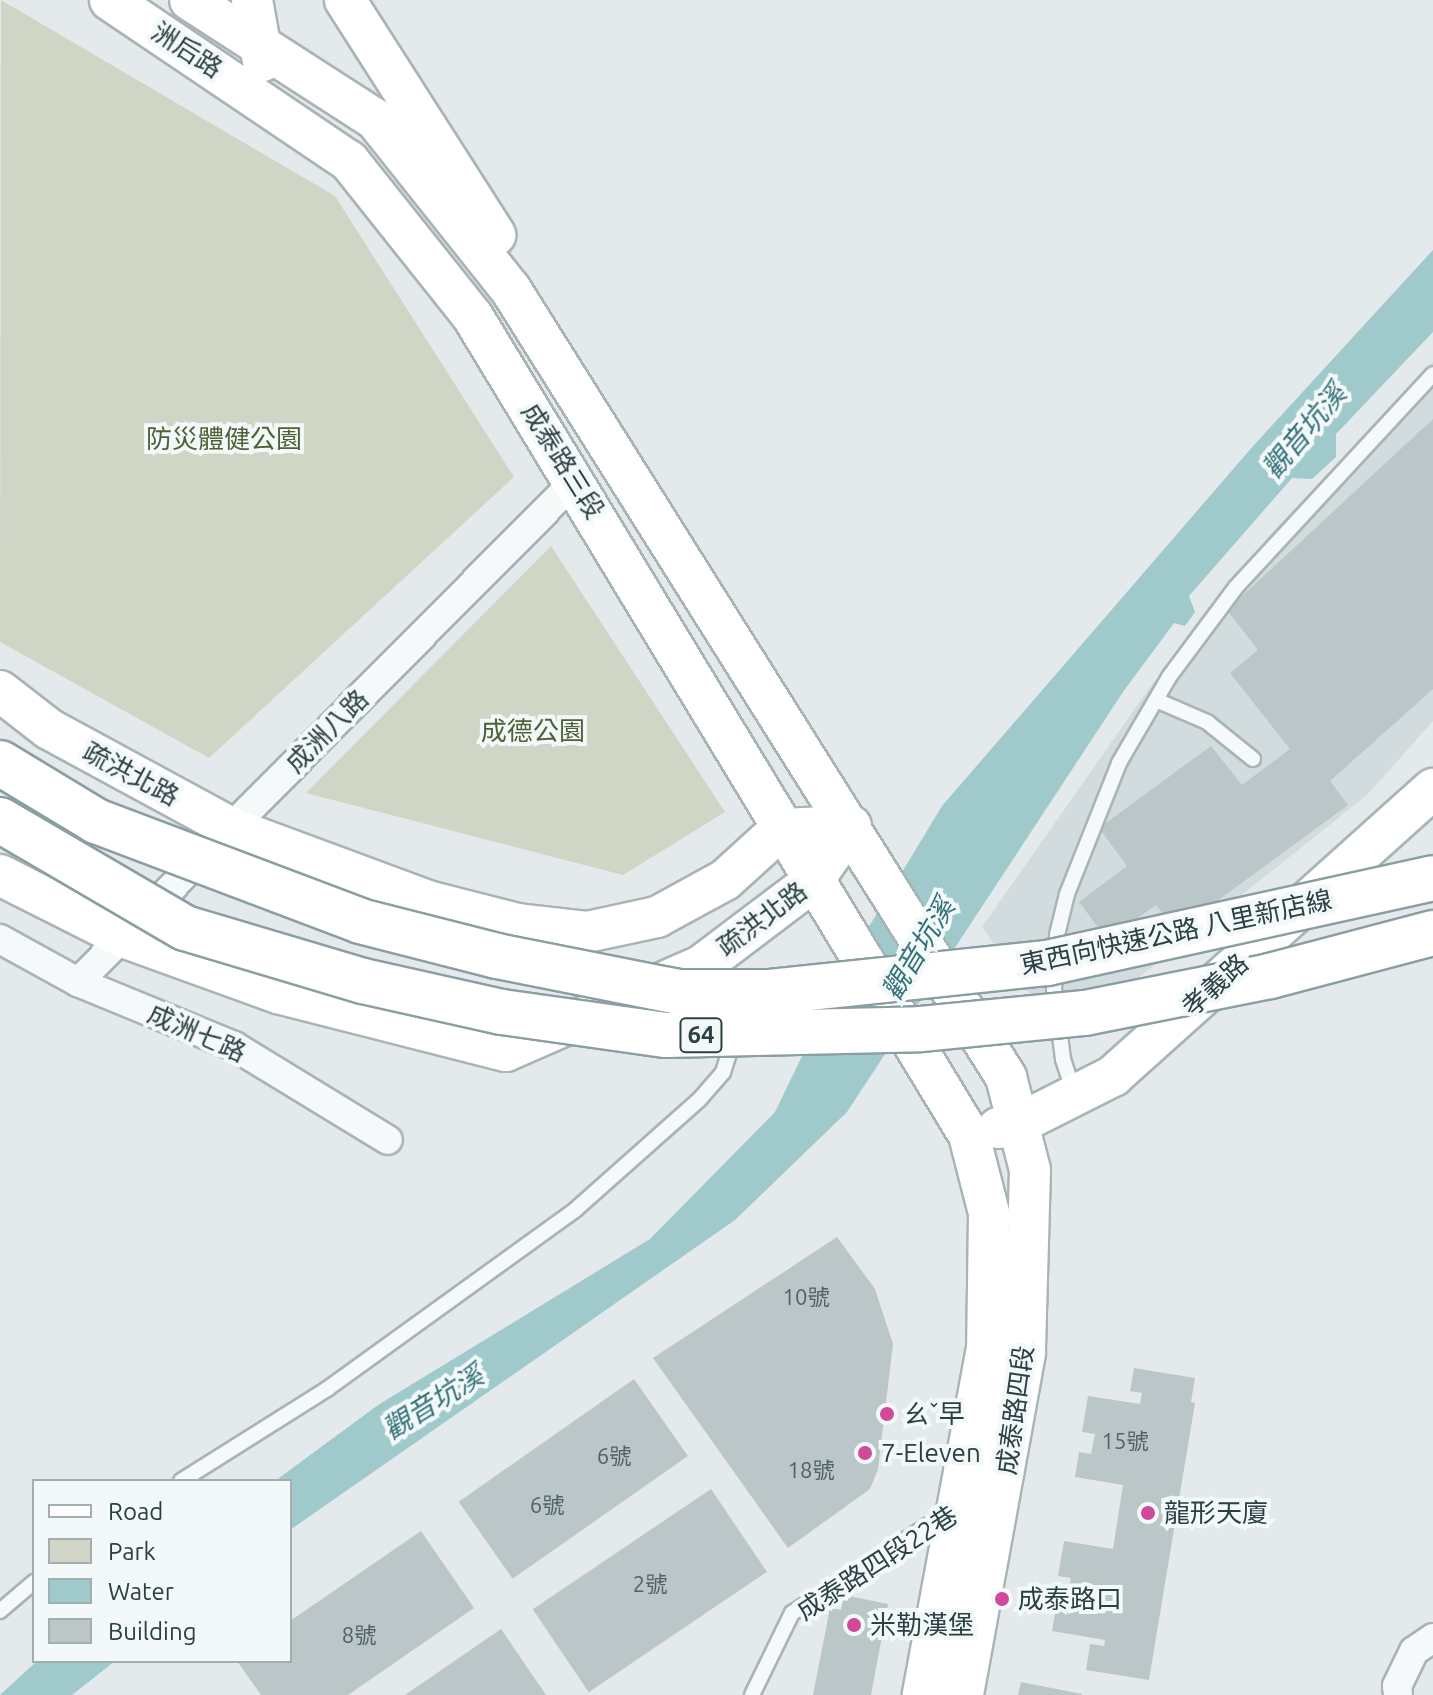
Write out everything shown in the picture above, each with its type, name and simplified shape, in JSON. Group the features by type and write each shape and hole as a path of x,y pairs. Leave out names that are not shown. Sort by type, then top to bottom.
{"highway":[{"name":"東西向快速公路 八里新店線","path":"0,763 96,821 360,921 497,956 679,992 770,992 1047,963 1433,878"},
{"name":"東西向快速公路 八里新店線","path":"0,820 185,928 363,981 487,1009 666,1035 845,1033 1085,1013 1270,976 1433,933"}],"main road":[{"name":"洲后路","path":"110,0 264,100"},
{"name":"洲后路","path":"190,0 262,44"},
{"path":"252,0 262,44 264,100"},
{"path":"345,0 523,281 588,407"},
{"name":"成泰路三段","path":"262,44 375,119 511,290 877,866 1006,1077 1022,1122"},
{"name":"成泰路三段","path":"264,100 349,161 473,317 576,480 812,882 969,1135"},
{"name":"疏洪北路","path":"0,691 49,729 231,828 431,902 518,924 587,932 657,917 725,880 781,829"},
{"name":"孝義路","path":"969,1135 1022,1122 1113,1076 1433,789"},
{"path":"781,829 851,826"},
{"name":"疏洪北路","path":"0,875 123,937 278,993 506,1051 701,966 812,882 851,826"},
{"name":"成泰路四段","path":"923,1695 1025,1353 1030,1170 1022,1122"},
{"name":"成泰路四段","path":"963,1695 979,1506 979,1411 987,1348 989,1213 969,1135"}],"street":[{"name":"成洲八路","path":"78,982 576,480"},
{"name":"成洲七路","path":"0,939 78,982 234,1046 388,1140"},
{"path":"1398,1695 1397,1686 1414,1651 1433,1638"}],"lane":[{"path":"1076,1097 1063,1059 1054,989 1057,935 1067,894 1119,763 1156,700 1236,587 1433,374"},
{"path":"1156,700 1207,722 1253,759"},
{"path":"184,1479 327,1389 575,1210 699,1100 723,1072 739,1023 701,966"},
{"name":"成泰路四段22巷","path":"752,1695 792,1613 979,1506"},
{"path":"0,1611 32,1584"}],"shaded area":[{"path":"1433,362 1433,721 1368,794 1062,1039 982,927 1150,687 1269,536"}],"green space":[{"name":"防災體健公園","path":"1,0 335,196 514,477 209,758 0,642"},
{"name":"成德公園","path":"551,546 725,812 623,875 306,793"}],"water":[{"name":"觀音坑溪","path":"1433,250 1433,332 1336,434 1336,457 1312,479 1292,478 1189,596 1195,612 1185,626 1174,623 1123,692 847,1112 735,1220 292,1529 292,1479 278,1479 378,1405 650,1239 775,1112 847,963 942,806 1254,445"},
{"path":"35,1663 112,1663 72,1695 0,1695"}],"building":[{"path":"1433,419 1433,689 1330,781 1348,805 1176,931 1156,905 1107,939 1079,902 1127,866 1099,828 1211,746 1242,785 1290,749 1230,673 1258,650 1227,610"},
{"path":"837,1237 875,1289 893,1344 878,1469 870,1489 788,1548 653,1358"},
{"name":"龍形天廈","path":"1134,1368 1195,1378 1191,1402 1195,1403 1149,1680 1086,1670 1090,1644 1104,1646 1105,1640 1052,1631 1058,1596 1067,1597 1071,1578 1058,1576 1064,1541 1113,1549 1123,1485 1075,1477 1079,1452 1091,1454 1095,1434 1082,1432 1088,1396 1140,1404 1142,1393 1130,1391"},
{"path":"634,1379 688,1456 513,1579 459,1502"},
{"path":"711,1489 767,1572 589,1692 533,1609"},
{"path":"421,1531 474,1608 348,1695 261,1695 238,1663 292,1663 292,1620"},
{"path":"844,1595 888,1604 871,1695 813,1695 830,1608 841,1610"},
{"path":"501,1629 546,1695 405,1695"},
{"path":"1021,1682 1082,1694 1082,1695 1018,1695"}],"place":[{"name":"ㄠˇ早","path":"887,1414"},
{"name":"7-Eleven","path":"865,1453"},
{"name":"龍形天廈","path":"1148,1513"},
{"name":"成泰路口","path":"1002,1599"},
{"name":"米勒漢堡","path":"854,1625"}]}
